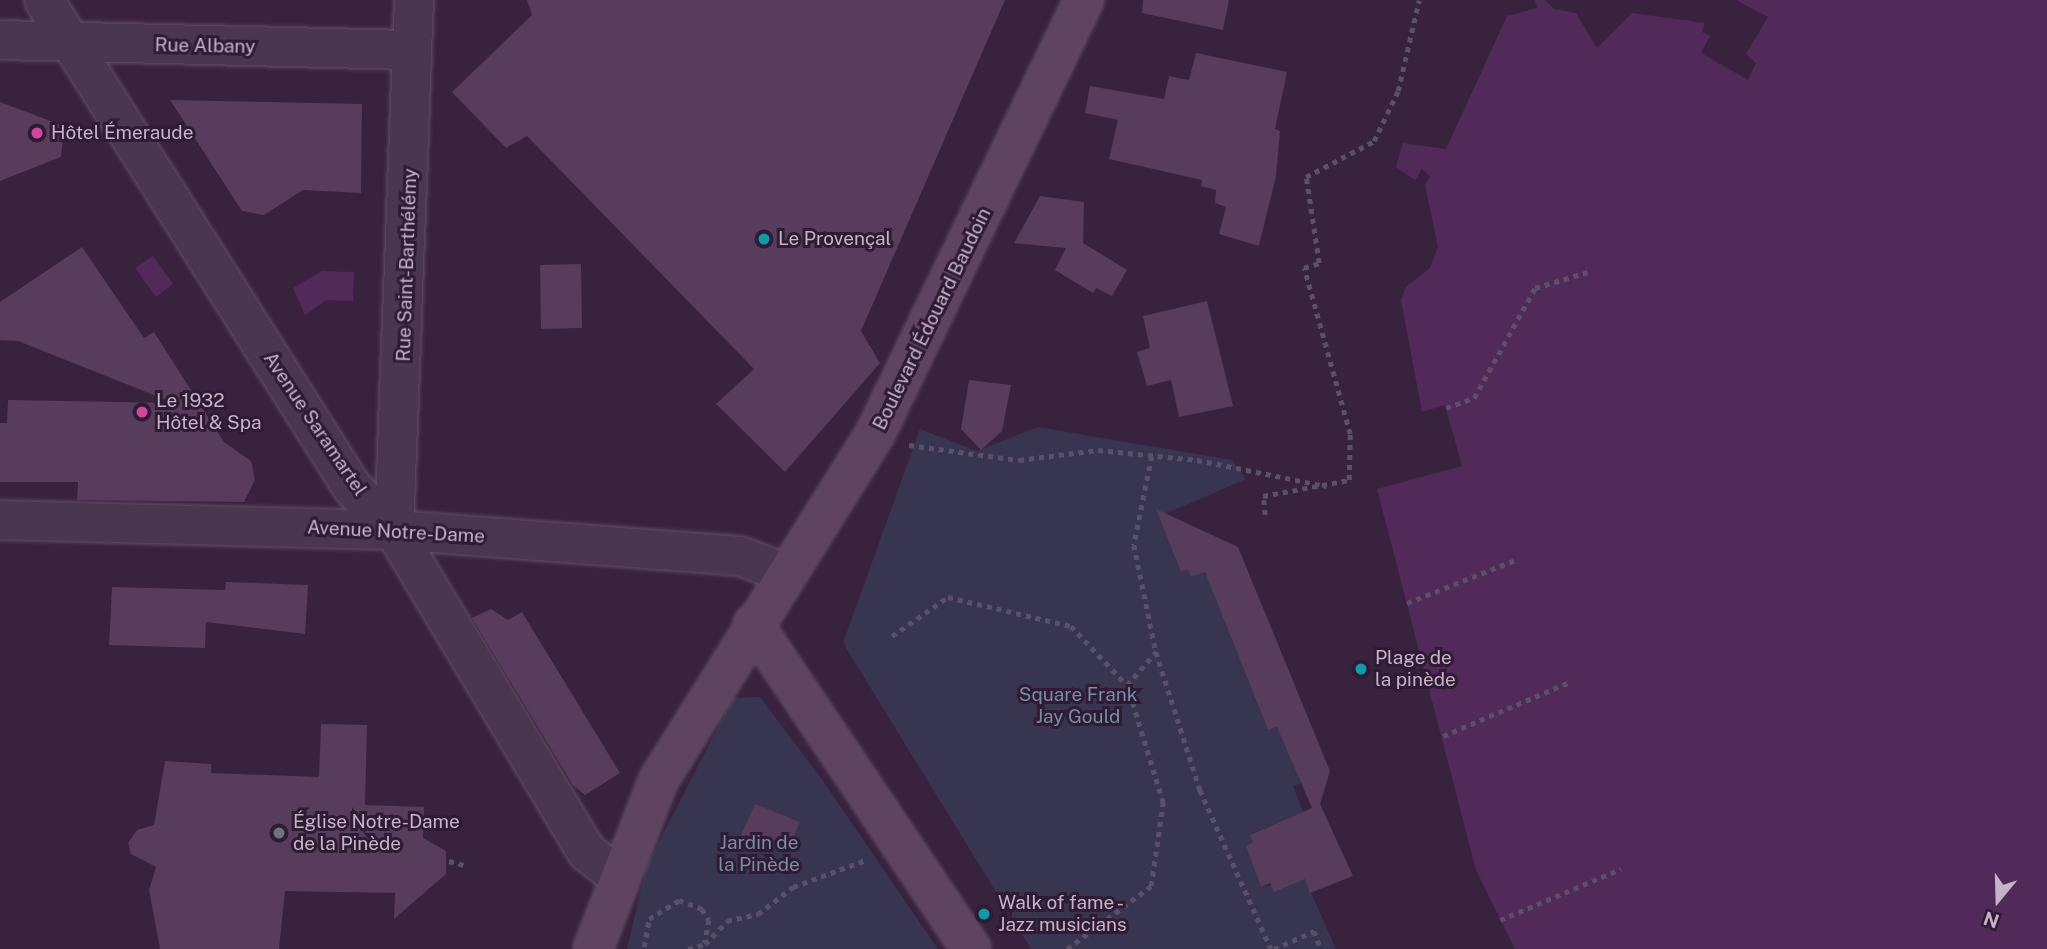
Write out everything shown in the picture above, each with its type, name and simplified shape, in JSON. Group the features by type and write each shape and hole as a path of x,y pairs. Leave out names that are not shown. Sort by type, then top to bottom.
{"street":[{"name":"Avenue Saramartel","path":"44,0 352,486 394,530 587,852 617,875"},
{"name":"Rue Saint-Barthélémy","path":"394,530 414,0"},
{"name":"Boulevard Édouard Baudoin","path":"593,949 617,875 658,781 719,676 788,573 876,432 1084,0"},
{"name":"Rue Albany","path":"0,40 411,50"},
{"name":"Avenue Notre-Dame","path":"0,520 394,530 740,556 788,573"},
{"path":"753,624 971,949"}],"path":[{"path":"1265,515 1263,496 1330,487 1349,480 1350,434 1304,268 1319,263 1306,177 1374,141 1398,91 1419,0"},
{"path":"1446,408 1474,398 1535,288 1588,272"},
{"path":"897,440 955,456 1019,460 1098,450 1152,456 1330,487"},
{"path":"1152,456 1134,545 1156,652 1200,790 1272,949 1314,931 1321,949"},
{"path":"1408,603 1518,559"},
{"path":"892,636 948,597 1071,626 1127,685 1163,803 1150,886 1067,949"},
{"path":"1127,685 1156,652"},
{"path":"1443,736 1567,683"},
{"path":"688,949 705,944 727,920 751,917 793,887 875,856"},
{"path":"449,861 468,866"},
{"path":"1500,920 1621,869"},
{"path":"644,947 649,919 679,900 709,919 705,944"}],"green space":[{"name":"Square Frank Jay Gould","path":"1038,427 1232,460 1246,479 1165,514 1181,572 1188,569 1192,577 1225,563 1231,616 1224,620 1268,730 1277,727 1281,735 1291,730 1307,768 1297,774 1301,783 1293,786 1303,812 1251,834 1253,842 1246,846 1261,887 1305,879 1336,949 1031,949 843,643 920,429 977,451"},
{"name":"Jardin de la Pinède","path":"760,697 823,781 938,949 627,949 646,867 733,698"}],"shaded area":[{"path":"1535,0 2047,0 2047,949 1515,949 1476,870 1377,489 1462,466 1445,405 1422,412 1401,300 1406,287 1430,268 1438,247 1425,185 1430,176 1422,169 1415,180 1396,167 1403,143 1446,149 1507,16 1537,8"},
{"path":"153,256 173,284 156,297 135,268"},
{"path":"322,271 354,272 353,301 326,300 305,315 293,288"}],"pier":[{"path":"1545,0 1736,0 1768,17 1746,54 1756,63 1748,80 1701,53 1710,36 1702,32 1705,23 1632,13 1597,48 1576,13 1554,9"}],"building":[{"name":"Le Provençal","path":"527,0 1005,0 861,331 880,363 785,472 716,404 754,369 527,136 506,148 452,92 532,15"},
{"path":"1143,0 1229,0 1223,30 1142,13"},
{"path":"1196,53 1287,72 1275,129 1280,131 1276,176 1259,246 1219,234 1226,207 1215,203 1216,190 1201,186 1202,180 1109,159 1118,120 1085,113 1090,86 1164,99 1169,76 1189,80"},
{"path":"170,100 362,104 361,193 303,190 264,215 242,211"},
{"path":"0,102 64,126 61,157 0,181"},
{"path":"1040,196 1084,202 1083,243 1127,270 1112,296 1096,288 1093,293 1055,270 1066,248 1014,243"},
{"path":"82,247 144,338 154,332 224,442 251,461 255,480 244,502 77,500 78,482 0,482 0,423 7,423 8,400 174,403 18,341 0,340 0,302"},
{"path":"581,264 582,328 541,329 540,265"},
{"path":"1207,301 1233,406 1179,417 1171,380 1147,386 1137,352 1150,348 1143,316"},
{"path":"969,380 1011,385 1002,431 981,450 961,429"},
{"path":"1156,509 1238,547 1330,771 1320,804 1353,876 1310,893 1305,879 1274,892 1270,883 1261,887 1246,846 1253,842 1250,835 1312,808 1277,727 1268,730 1205,572 1191,577 1188,569 1181,572"},
{"path":"226,582 308,585 305,634 206,622 205,648 109,645 112,587 225,590"},
{"path":"491,609 508,620 522,612 620,773 585,795 573,785 472,618"},
{"name":"Église Notre-Dame de la Pinède","path":"321,724 367,725 365,805 424,807 423,838 446,851 446,874 394,919 395,893 285,891 279,949 160,949 149,890 156,867 131,854 128,843 137,830 154,825 165,761 211,764 211,773 319,777"},
{"path":"755,804 800,822 787,852 741,835"}],"place":[{"name":"Hôtel Émeraude","path":"37,133"},
{"name":"Le Provençal","path":"764,239"},
{"name":"Le 1932 Hôtel & Spa","path":"142,412"},
{"name":"Plage de la pinède","path":"1361,669"},
{"name":"Église Notre-Dame de la Pinède","path":"279,833"},
{"name":"Walk of fame - Jazz musicians","path":"984,914"}]}
